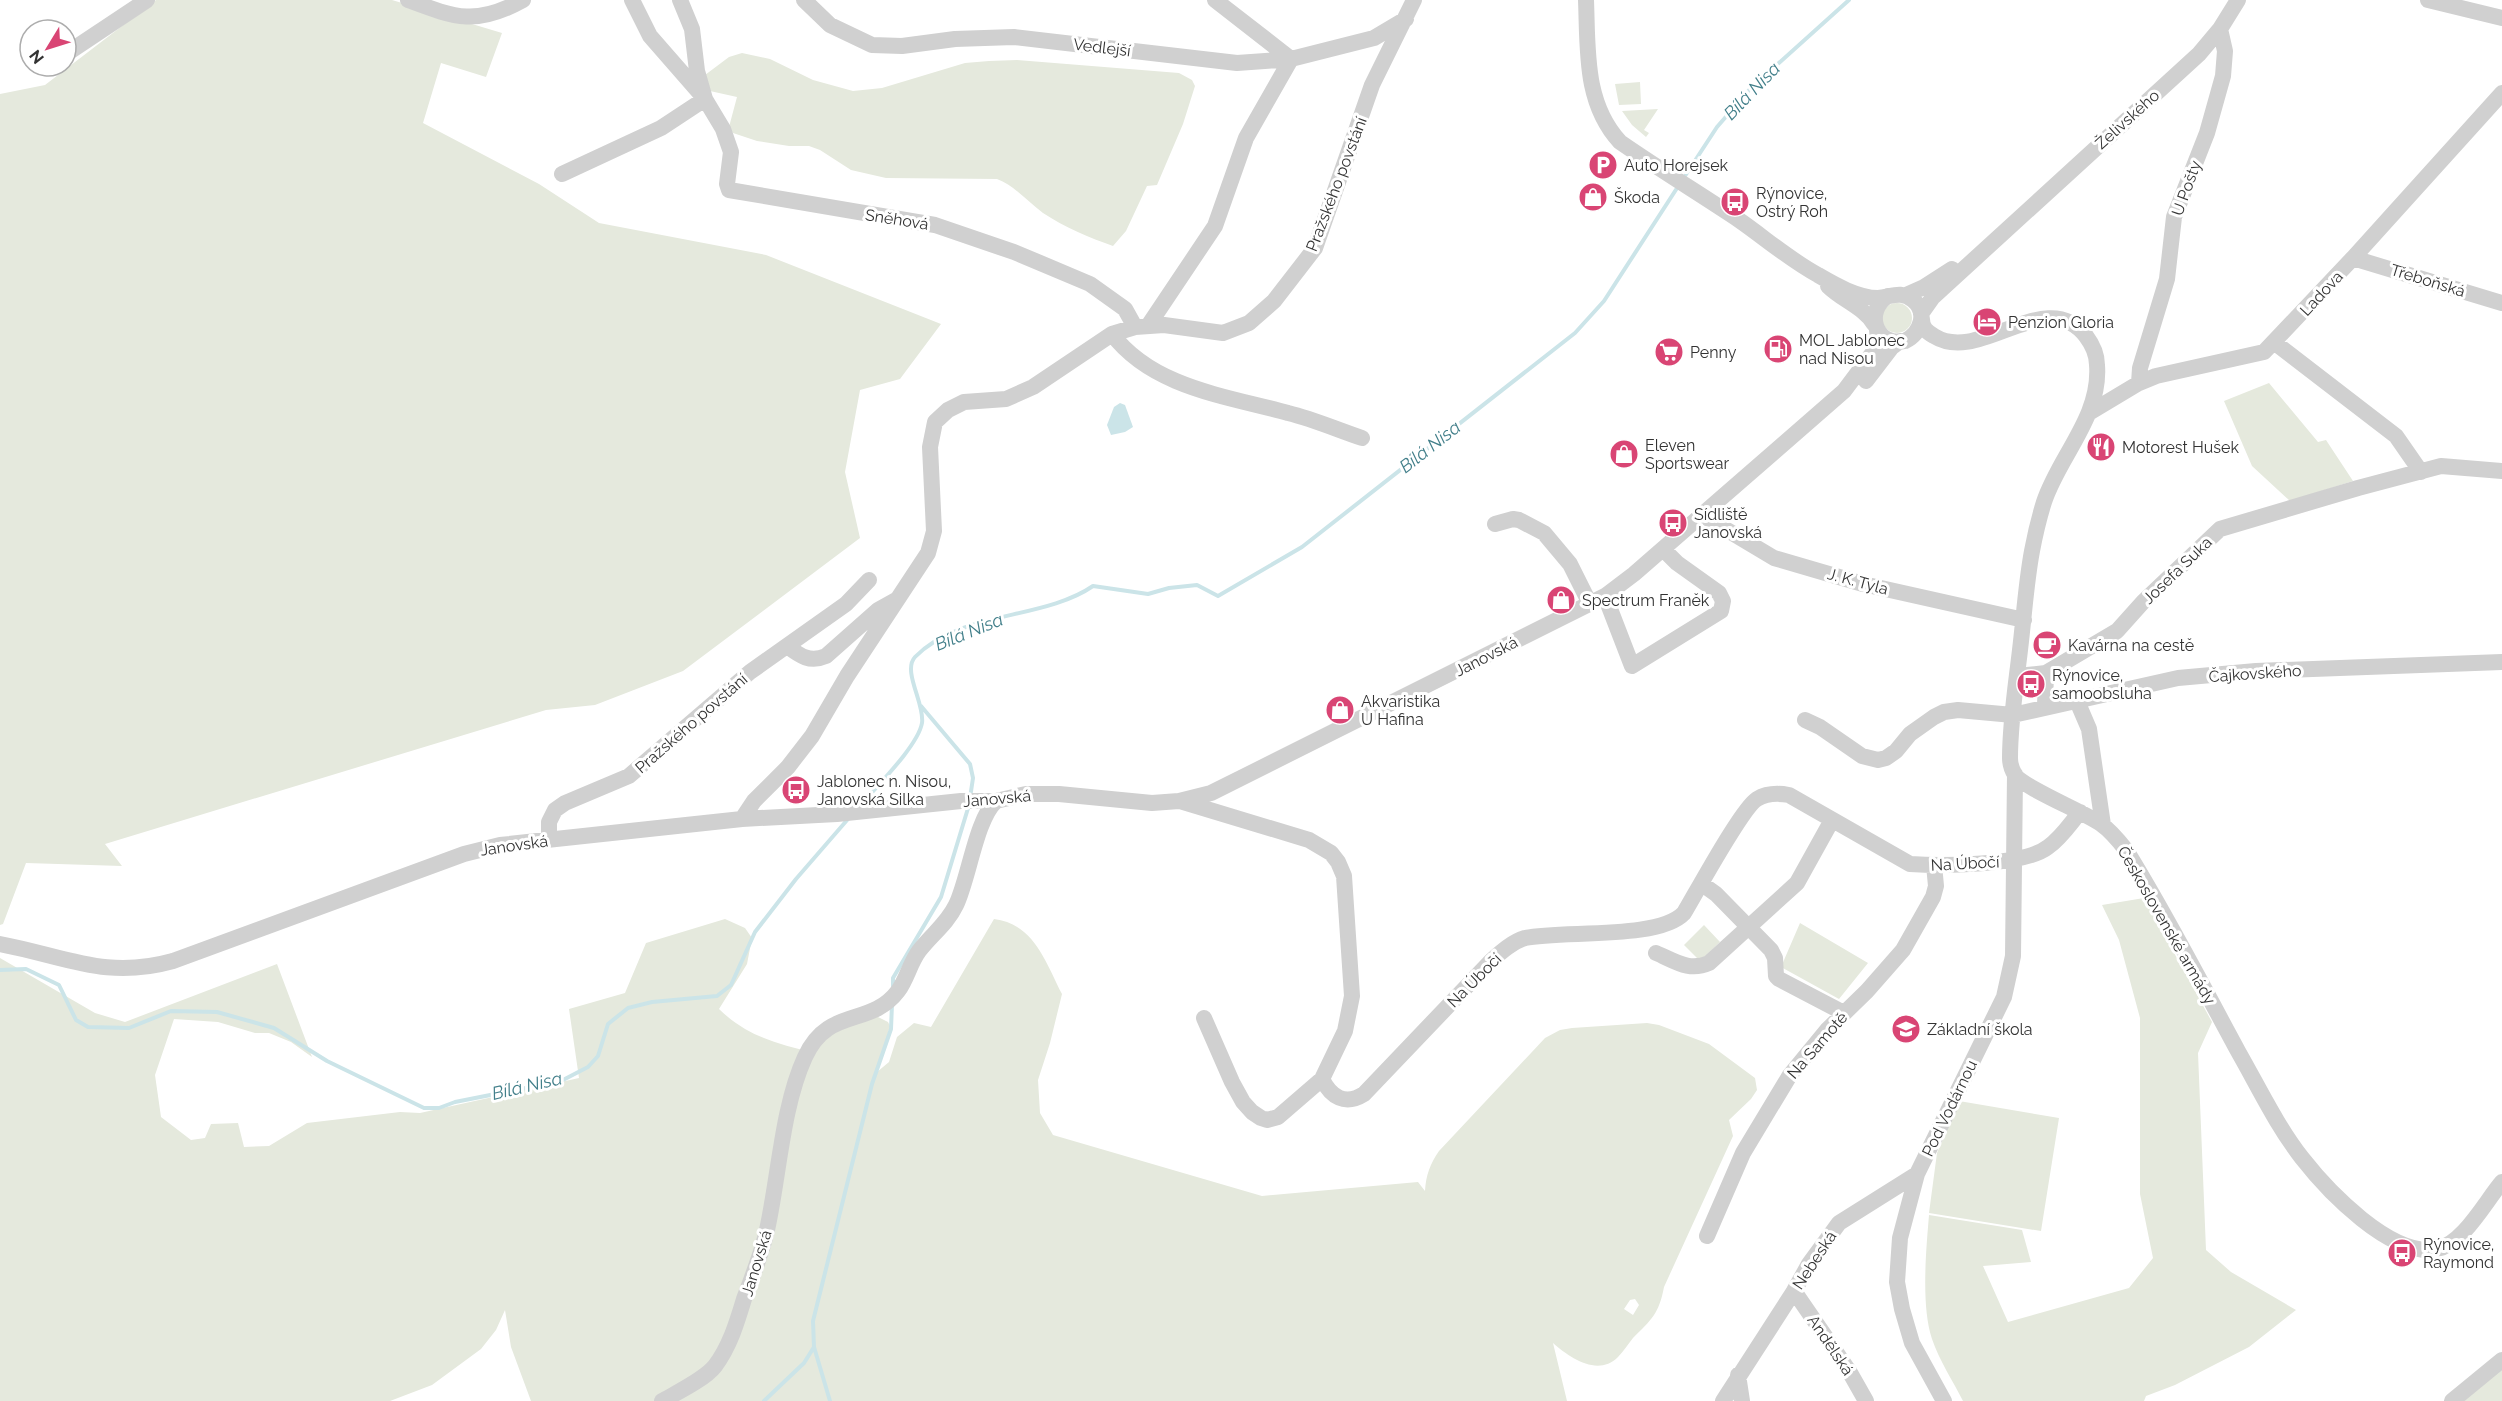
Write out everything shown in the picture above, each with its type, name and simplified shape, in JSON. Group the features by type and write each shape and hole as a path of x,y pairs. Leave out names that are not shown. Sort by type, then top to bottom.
{"street":[{"path":"78,46 147,0"},
{"path":"408,0 455,15 475,18 489,16 523,0"},
{"name":"Sněhová","path":"632,0 650,36 705,99 723,129 731,152 727,184 729,190 935,225 1014,252 1090,284 1125,309 1141,327"},
{"name":"Sněhová","path":"680,0 692,29 697,71 705,99"},
{"name":"Vedlejší","path":"804,0 830,25 872,45 902,46 955,39 1014,36 1237,63 1291,59 1374,38 1406,18"},
{"path":"1141,327 1215,226 1246,138 1291,59 1215,0"},
{"name":"Pražského povstání","path":"742,819 754,801 788,767 812,736 847,675 928,553 934,531 930,447 935,422 948,410 964,402 1006,399 1033,387 1112,334 1141,327 1164,325 1223,333 1249,323 1274,301 1315,248 1372,85 1414,0"},
{"path":"1586,0 1589,76 1601,118 1620,142 1817,275 1838,296 1868,316 1887,339 1916,341 1940,351 1948,351 1967,347 1987,337"},
{"name":"Želivského","path":"1921,317 1927,303 2199,54 2220,29 2238,0"},
{"path":"2428,0 2502,18"},
{"name":"U Pošty","path":"2139,383 2140,368 2167,279 2174,217 2207,132 2223,76 2225,51 2220,29"},
{"name":"Ladova","path":"2089,414 2139,383 2156,376 2250,357 2264,352 2354,258 2502,93"},
{"path":"562,174 661,128 705,99"},
{"name":"Želivského","path":"1906,296 1941,277 2006,230"},
{"name":"Třeboňská","path":"2354,258 2502,303"},
{"path":"1817,275 1863,295 1906,296 1916,303 1925,330 1944,341 1964,342 1987,337 2043,318 2064,320 2080,328 2090,340 2097,362 2097,385 2089,414 2044,501 2032,551 2013,715 2010,758 2015,774"},
{"path":"1876,327 1875,311 1882,299 1888,296"},
{"path":"1902,341 1917,331 1921,317"},
{"name":"Janovská","path":"0,944 105,969 152,967 464,854 500,845 742,819 837,814 961,801 990,801 1026,794 1059,794 1152,803 1179,801 1211,793 1598,600 1663,549 1857,377 1874,351 1878,339 1876,327"},
{"path":"1112,334 1121,346 1145,365 1167,378 1208,392 1291,413 1362,438"},
{"name":"Janovská","path":"1803,427 1858,390 1892,347 1902,341"},
{"path":"2275,343 2396,436 2421,471"},
{"name":"Josefa Suka","path":"2018,676 2046,673 2117,631 2143,602 2220,529 2441,466 2502,471"},
{"name":"J. K. Tyla","path":"1702,515 1774,558 1863,584 2024,620"},
{"path":"1496,524 1513,519 1519,520 1544,533 1598,600 1632,666 1721,611 1723,601 1719,593 1677,563 1663,549"},
{"name":"Pražského povstání","path":"549,840 549,822 555,810 565,803 629,776 750,672 846,604 869,580"},
{"name":"Pražského povstání","path":"787,646 802,657 816,660 826,656 878,610 899,599"},
{"name":"Čajkovského","path":"2013,715 2178,678 2256,671 2502,662"},
{"path":"2045,706 2046,673"},
{"path":"2077,701 2089,729 2103,825"},
{"path":"1812,724 1862,756 1878,760 1891,755 1910,734 1944,712 1958,710 2013,715"},
{"name":"Československé armády","path":"2015,774 2028,785 2103,825 2126,850 2282,1127 2301,1156 2330,1191 2354,1213 2373,1227 2410,1246 2425,1250 2438,1249 2460,1236 2502,1182"},
{"name":"Pod Vodárnou","path":"1944,1401 1912,1343 1897,1282 1900,1238 1917,1174 2004,997 2013,956 2016,860 2015,774"},
{"name":"Na Úbočí","path":"1322,1079 1330,1093 1339,1099 1356,1099 1364,1094 1504,949 1524,939 1643,929 1674,921 1684,913 1740,819 1755,800 1779,794 1789,795 1910,864 1934,865 2016,860 2034,855 2048,848 2080,812"},
{"name":"Janovská","path":"662,1401 714,1367 732,1337 767,1232 778,1163 795,1083 804,1057 815,1038 835,1023 877,1008 897,992 919,950 950,917 966,881 990,801"},
{"path":"1179,801 1309,840 1331,853 1344,876 1352,996 1345,1031 1322,1079 1278,1117 1267,1120 1261,1118 1252,1112 1232,1082 1204,1018"},
{"path":"1656,952 1688,968 1700,967 1709,963 1797,883 1832,820"},
{"name":"Na Samotě","path":"1707,1236 1743,1153 1790,1075 1903,950 1934,897 1936,886 1934,865"},
{"path":"1702,884 1716,894 1773,953 1776,976 1779,979 1844,1013"},
{"name":"Nebeská","path":"1723,1401 1794,1291 1809,1263 1839,1223 1917,1174"},
{"name":"Andělská","path":"1794,1291 1849,1371 1866,1401"},
{"path":"2452,1401 2502,1360"},
{"path":"1738,1375 1742,1401"}],"shaded area":[{"path":"156,0 392,0 502,33 486,77 441,63 423,123 539,184 599,223 766,255 941,324 900,379 860,390 845,472 860,538 683,671 595,705 546,710 105,844 122,866 26,863 3,924 0,925 0,94 45,85 54,78 78,78 78,60"},
{"path":"742,53 770,59 813,80 853,91 882,88 965,63 1017,60 1179,73 1192,80 1195,86 1183,124 1157,185 1147,186 1126,231 1113,246 1077,232 1051,218 1016,190 997,179 886,178 851,170 820,150 809,146 789,146 757,141 733,133 729,127 737,97 710,91 705,75 729,57"},
{"path":"1640,82 1641,104 1619,105 1615,84"},
{"path":"1658,109 1644,130 1649,133 1646,137 1632,125 1622,111"},
{"path":"1897,303 1907,308 1912,318 1907,328 1897,333 1887,328 1882,318 1887,308"},
{"path":"2269,383 2318,442 2326,440 2353,481 2290,501 2252,466 2224,401"},
{"path":"2144,898 2212,1022 2198,1053 2206,1250 2231,1272 2296,1310 2249,1347 2175,1385 2146,1396 2144,1401 1963,1401 1938,1355 1926,1311 1925,1278 1929,1215 2022,1230 2031,1262 1983,1266 2008,1322 2129,1288 2153,1258 2140,1194 2140,1018 2119,940 2102,905"},
{"path":"725,919 745,928 752,938 747,964 719,1009 752,1033 814,1053 825,1036 876,1016 888,1022 890,1026 877,1072 889,1062 897,1037 914,1023 931,1027 994,919 1008,922 1029,936 1037,946 1062,994 1038,1080 1040,1113 1053,1135 1262,1196 1418,1182 1425,1191 1429,1170 1439,1151 1545,1038 1560,1030 1647,1023 1659,1025 1709,1044 1755,1078 1757,1090 1729,1120 1733,1136 1664,1287 1657,1310 1649,1321 1618,1357 1602,1365 1584,1363 1553,1343 1567,1401 531,1401 511,1347 505,1310 496,1330 481,1349 432,1385 390,1401 0,1401 0,958 95,1013 125,1022 277,964 312,1057 291,1042 269,1033 255,1033 218,1022 174,1019 155,1075 161,1117 191,1140 205,1138 211,1124 238,1123 244,1147 269,1146 307,1123 400,1112 420,1113 579,1078 569,1009 625,993 646,943","holes":["1635,1299 1639,1305 1633,1315 1624,1309 1630,1300"]},
{"path":"1800,923 1868,963 1839,999 1781,967"},
{"path":"1704,925 1720,942 1700,961 1684,945"},
{"path":"1959,1101 2059,1118 2041,1231 1929,1213 1937,1153"},
{"path":"2502,1368 2502,1401 2464,1401"}],"water":[{"path":"1120,403 1125,405 1133,427 1125,432 1111,435 1107,425 1114,407"}],"waterway":[{"name":"Bílá Nisa","path":"1683,179 1717,127 1750,89 1849,0"},
{"name":"Bílá Nisa","path":"859,807 905,755 919,732 922,715 912,679 912,663 915,657 933,642 954,631 978,623 1051,605 1093,586 1148,594 1169,588 1197,585 1218,596 1302,547 1575,333 1604,301 1679,185"},
{"path":"921,706 970,764 973,778 970,798"},
{"path":"893,987 893,978 941,897 969,805"},
{"name":"Bílá Nisa","path":"0,970 26,969 59,985 76,1020 88,1027 129,1028 171,1011 217,1012 274,1028 327,1061 424,1108 439,1108 455,1102 561,1081 588,1067 598,1056 608,1024 628,1008 652,1002 717,996 731,985 755,932 796,879 848,819"},
{"path":"830,1401 814,1347 813,1321 872,1084 891,1029 892,1004"},
{"path":"764,1401 804,1363 814,1347"}],"place":[{"name":"Auto Horejsek","path":"1603,165"},
{"name":"Škoda","path":"1593,197"},
{"name":"Rýnovice, Ostrý Roh","path":"1735,202"},
{"name":"Penzion Gloria","path":"1987,322"},
{"name":"MOL Jablonec nad Nisou","path":"1778,349"},
{"name":"Penny","path":"1669,352"},
{"name":"Motorest Hušek","path":"2101,447"},
{"name":"Eleven Sportswear","path":"1624,454"},
{"name":"Sídliště Janovská","path":"1673,523"},
{"name":"Spectrum Franěk","path":"1561,600"},
{"name":"Kavárna na cestě","path":"2047,645"},
{"name":"Rýnovice, samoobsluha","path":"2031,684"},
{"name":"Akvaristika U Hafina","path":"1340,710"},
{"name":"Jablonec n. Nisou, Janovská Silka","path":"796,790"},
{"name":"Základní škola","path":"1906,1029"},
{"name":"Rýnovice, Raymond","path":"2402,1253"}]}
